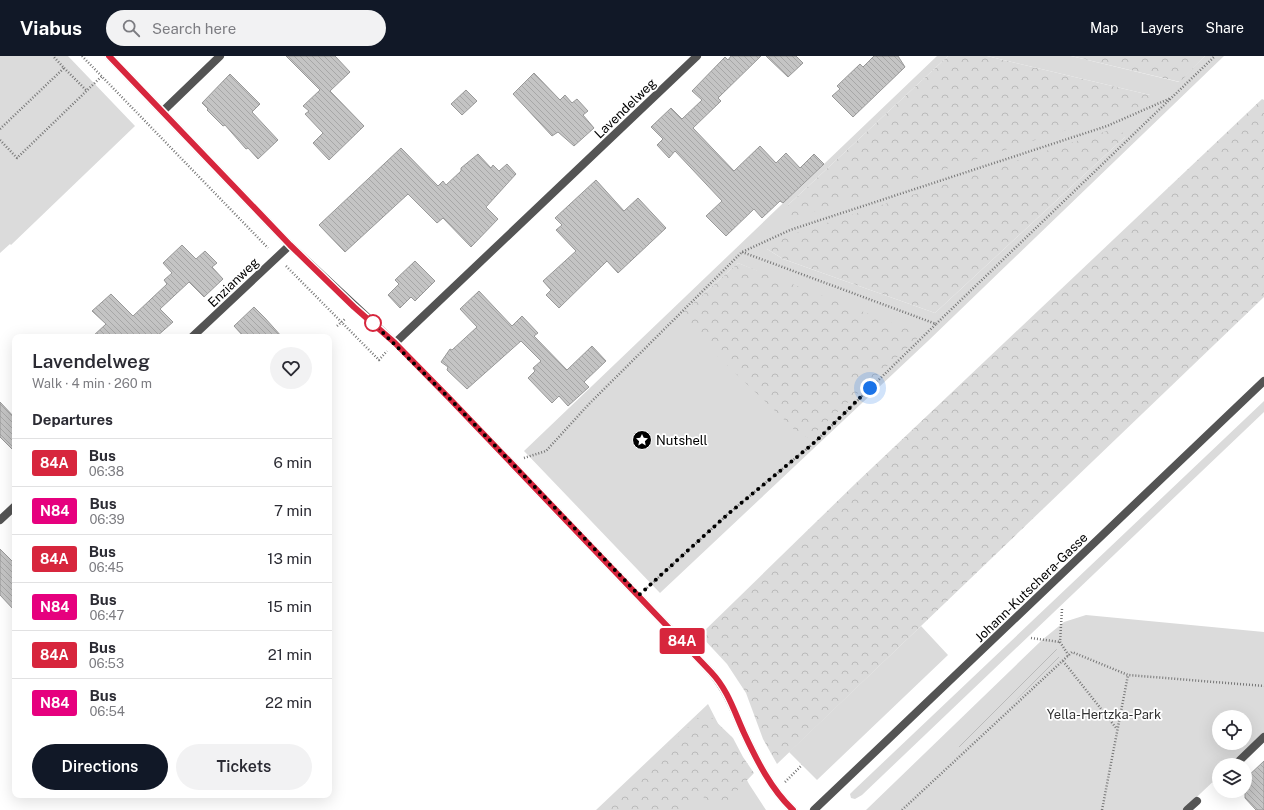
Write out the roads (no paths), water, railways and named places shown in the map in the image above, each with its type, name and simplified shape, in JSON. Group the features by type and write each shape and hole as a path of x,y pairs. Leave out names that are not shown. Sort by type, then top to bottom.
{"street":[{"path":"109,56 290,245 354,307 395,343 639,595 721,683 758,761 776,791 793,810"},
{"path":"163,112 220,56"},
{"name":"Lavendelweg","path":"395,343 697,56"},
{"name":"Enzianweg","path":"195,334 290,245"},
{"name":"Johann-Kutschera-Gasse","path":"814,810 1264,381"},
{"path":"0,520 12,509"},
{"path":"1242,758 1264,737"},
{"path":"1187,810 1197,801"}],"place":[{"name":"Nutshell","path":"642,440"}],"park label":[{"name":"Yella-Hertzka-Park","path":"1104,714"}]}
